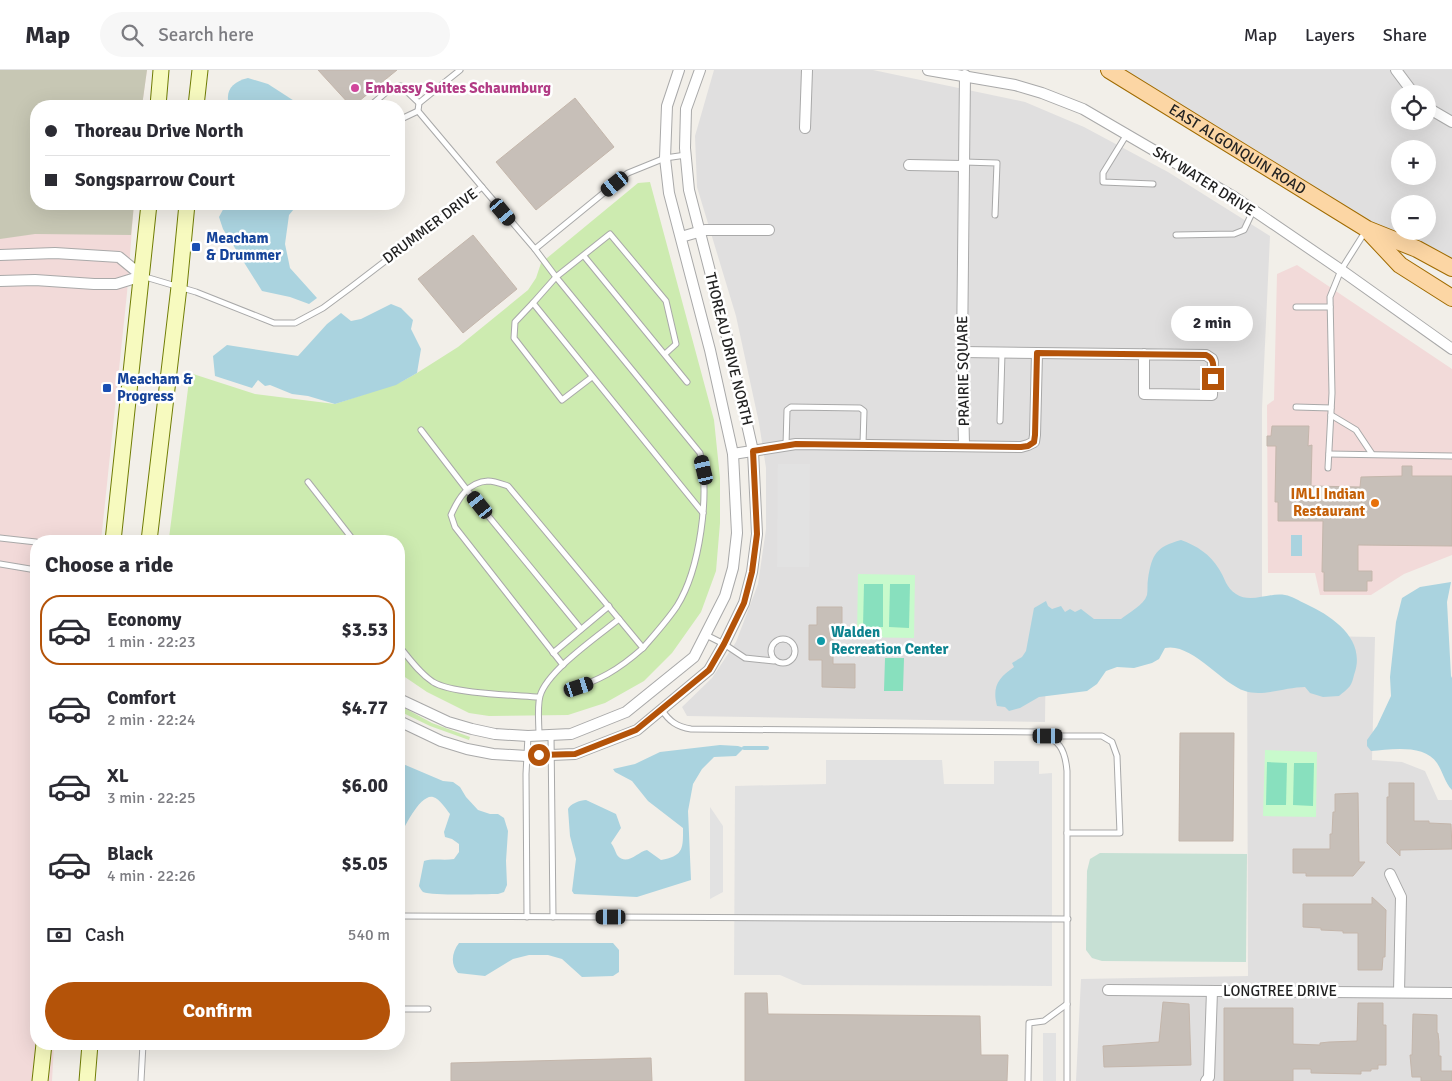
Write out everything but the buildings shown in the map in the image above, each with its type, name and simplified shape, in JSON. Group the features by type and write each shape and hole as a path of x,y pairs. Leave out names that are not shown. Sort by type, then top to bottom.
{"main road":[{"path":"158,100 161,70"},
{"path":"197,100 200,70"},
{"name":"EAST ALGONQUIN ROAD","path":"1108,70 1367,229 1417,249 1452,268"},
{"path":"114,535 148,210"},
{"path":"150,535 186,210"},
{"name":"EAST ALGONQUIN ROAD","path":"1367,229 1400,265 1452,298"},
{"path":"40,1081 43,1050"},
{"path":"87,1081 90,1050"}],"street":[{"name":"THOREAU DRIVE NORTH","path":"405,701 448,722 495,734 539,736 571,734 626,712 694,657 725,596 733,568 736,533 733,454 710,350 669,194 665,158 667,106 679,70"},
{"name":"THOREAU DRIVE NORTH","path":"405,724 441,741 493,754 527,756 575,754 636,730 709,670 744,603 752,572 757,534 753,451 730,345 689,190 686,155 686,110 700,70"},
{"path":"805,128 807,70"},
{"name":"SKY WATER DRIVE","path":"928,70 1015,85 1083,109 1253,211 1341,270 1452,349"},
{"path":"1396,70 1407,85"},
{"name":"PRAIRIE SQUARE","path":"965,76 962,352 964,445 1021,447 1028,446 1034,442 1037,353"},
{"path":"1436,113 1452,122"},
{"path":"908,165 963,164"},
{"path":"681,237 706,230 769,230"},
{"path":"0,255 55,253 119,256 142,276"},
{"path":"0,281 35,280 116,284 142,276"},
{"path":"962,352 1144,354 1210,356 1213,362 1212,395 1144,394 1144,354"},
{"path":"733,454 796,444 964,445"},
{"path":"1390,874 1401,897 1399,992"},
{"name":"LONGTREE DRIVE","path":"1108,990 1452,993"},
{"path":"1206,1081 1209,1077 1212,991"}],"lane":[{"path":"460,70 419,103 418,110 482,187"},
{"path":"377,100 391,88 401,86 419,103"},
{"path":"405,117 418,110"},
{"path":"1127,134 1103,173 1103,182 1153,184"},
{"path":"535,249 628,173 665,158 686,155"},
{"path":"963,164 997,164 995,216"},
{"name":"DRUMMER DRIVE","path":"142,276 179,287 274,323 295,323 323,308 482,187 535,249 700,453 704,470 702,532 685,588 678,604 661,629 623,666 592,683 567,691"},
{"path":"1176,235 1234,234 1244,230 1253,211"},
{"path":"1328,468 1331,415 1330,297 1341,270 1367,229"},
{"path":"592,377 562,400 514,338 515,322 556,277 610,234 666,302 676,344 665,354"},
{"path":"584,256 687,382"},
{"path":"533,304 703,512"},
{"path":"1296,307 1330,307"},
{"path":"1000,421 1002,352"},
{"path":"786,446 787,410 791,407 860,408 864,412 863,444"},
{"path":"1296,407 1331,408"},
{"path":"1331,415 1356,430 1372,454"},
{"path":"421,430 467,490 582,629"},
{"path":"1329,454 1452,456"},
{"path":"563,666 455,527 451,515 459,497 473,485 489,481 508,486 620,618 643,648"},
{"path":"308,482 349,535"},
{"path":"0,538 30,541"},
{"path":"0,564 30,569"},
{"path":"553,653 609,606"},
{"path":"539,736 540,697 547,681 620,618"},
{"path":"706,635 745,658 774,661 780,664 786,664 795,656 794,644 789,640 783,639 773,644 770,649 774,661"},
{"path":"405,654 416,668 432,681 444,687 540,697"},
{"path":"662,710 677,726 691,729 1038,732 1048,736 1060,745 1065,755 1067,833 1067,1081"},
{"path":"551,735 553,917"},
{"path":"527,917 528,736"},
{"path":"1048,736 1102,736 1112,742 1117,756 1120,833 1067,833"},
{"path":"405,916 1068,919"},
{"path":"1028,1081 1029,1023 1044,1021 1067,1004"},
{"path":"405,1009 428,1009"},
{"path":"141,1081 143,1050"}],"shaded area":[{"path":"0,70 147,70 143,100 30,100 30,210 134,210 127,293 102,535 30,535 30,1050 54,1050 52,1081 0,1081"},
{"path":"0,70 147,70 143,100 30,100 30,210 133,210 131,235 35,234 0,239"},
{"path":"714,70 873,70 1025,102 1084,127 1168,172 1270,236 1262,409 1262,635 1375,637 1372,760 1402,762 1425,771 1438,800 1452,800 1452,1081 1076,1081 1081,979 1248,976 1247,635 1046,635 1045,722 687,716 682,707 712,678 736,642 758,584 766,529 766,468 759,423 736,316 697,187 695,136"},
{"path":"1109,70 1452,70 1452,267 1402,240 1436,240 1436,195 1391,195 1391,234"},
{"path":"1297,265 1452,369 1452,555 1404,574 1371,595 1320,595 1315,573 1268,573 1267,405 1274,400 1277,274"},
{"path":"778,464 810,464 809,567 777,567"},
{"path":"826,760 942,760 944,784 994,784 994,761 1039,761 1039,774 1052,773 1052,986 803,985 780,975 734,975 735,786 826,784"},
{"path":"710,807 723,826 723,892 710,899"},
{"path":"1100,853 1247,854 1246,962 1102,961 1092,958 1086,950 1087,871 1090,859"},
{"path":"1043,1033 1056,1033 1056,1081 1043,1081"}],"green space":[{"path":"650,182 714,420 720,478 720,523 716,571 701,612 672,653 644,681 605,703 568,715 489,716 469,713 427,692 405,677 405,535 169,535 190,373 255,394 335,404 401,382 458,347 528,290 536,278 541,263 638,183"},
{"path":"858,574 915,575 914,638 857,637"},
{"path":"864,584 883,584 883,627 863,627"},
{"path":"890,584 910,584 909,628 889,627"},
{"path":"885,658 904,658 903,691 884,691"},
{"path":"405,708 432,723 470,737 469,740 430,726 405,714"},
{"path":"1265,750 1317,752 1316,817 1263,816"},
{"path":"1267,762 1287,763 1286,805 1266,805"},
{"path":"1294,763 1314,763 1313,806 1293,805"}],"water":[{"path":"248,78 268,84 293,100 228,100 229,91 238,82"},
{"path":"223,210 293,210 289,215 285,244 290,268 317,298 309,304 290,297 262,291 223,229 219,217"},
{"path":"391,304 401,308 413,320 411,329 421,349 417,373 396,385 335,404 308,396 292,394 270,385 265,386 258,380 252,388 215,376 213,356 227,345 298,356 327,324 341,313 351,321 361,319"},
{"path":"1291,535 1302,535 1302,556 1291,556"},
{"path":"1181,540 1198,548 1212,559 1228,586 1236,594 1248,598 1279,595 1293,597 1317,609 1337,623 1352,641 1356,651 1357,662 1351,685 1339,696 1323,697 1310,693 1305,687 1252,693 1236,687 1185,651 1165,648 1159,659 1152,663 1134,668 1117,667 1106,671 1097,684 1087,691 1039,697 1020,708 1009,711 1005,707 997,706 995,693 1000,679 1014,667 1012,663 1022,657 1026,651 1034,608 1046,601 1052,609 1061,606 1065,612 1070,609 1075,612 1081,609 1094,619 1121,619 1145,599 1151,563 1157,553 1166,546"},
{"path":"1451,582 1447,602 1452,678 1452,790 1432,757 1416,750 1407,749 1371,751 1367,746 1367,740 1377,726 1391,696 1390,677 1396,622 1402,598 1420,587"},
{"path":"720,745 744,748 736,756 714,757 702,769 693,784 688,811 691,880 637,897 574,894 572,891 576,859 570,836 569,807 586,800 616,814 621,828 611,843 617,855 624,860 647,850 661,860 674,856 681,850 683,828 648,801 632,781 613,769 635,764 660,752"},
{"path":"405,765 443,781 453,782 460,787 478,810 490,814 498,814 504,818 508,831 507,885 504,892 498,894 448,894 423,892 419,886 424,861 454,859 459,852 459,844 445,837 444,832 450,814 436,798 428,797 423,801 405,827"},
{"path":"459,943 613,943 619,950 619,972 613,976 582,977 562,959 548,955 529,955 513,959 485,976 458,973 454,966 453,958"}],"waterway":[{"path":"744,748 767,748"}],"place":[{"name":"Embassy Suites Schaumburg","path":"355,88"},
{"name":"Meacham & Drummer","path":"196,247"},
{"name":"Meacham & Progress","path":"107,388"},
{"name":"IMLI Indian Restaurant","path":"1375,503"},
{"name":"Walden Recreation Center","path":"821,641"}],"route":[{"path":"539,755 575,754 636,730 709,670 744,603 752,572 757,534 753,451 796,444 1028,446 1034,442 1035,435 1037,353 1206,355 1210,356 1213,362 1213,379"}]}
